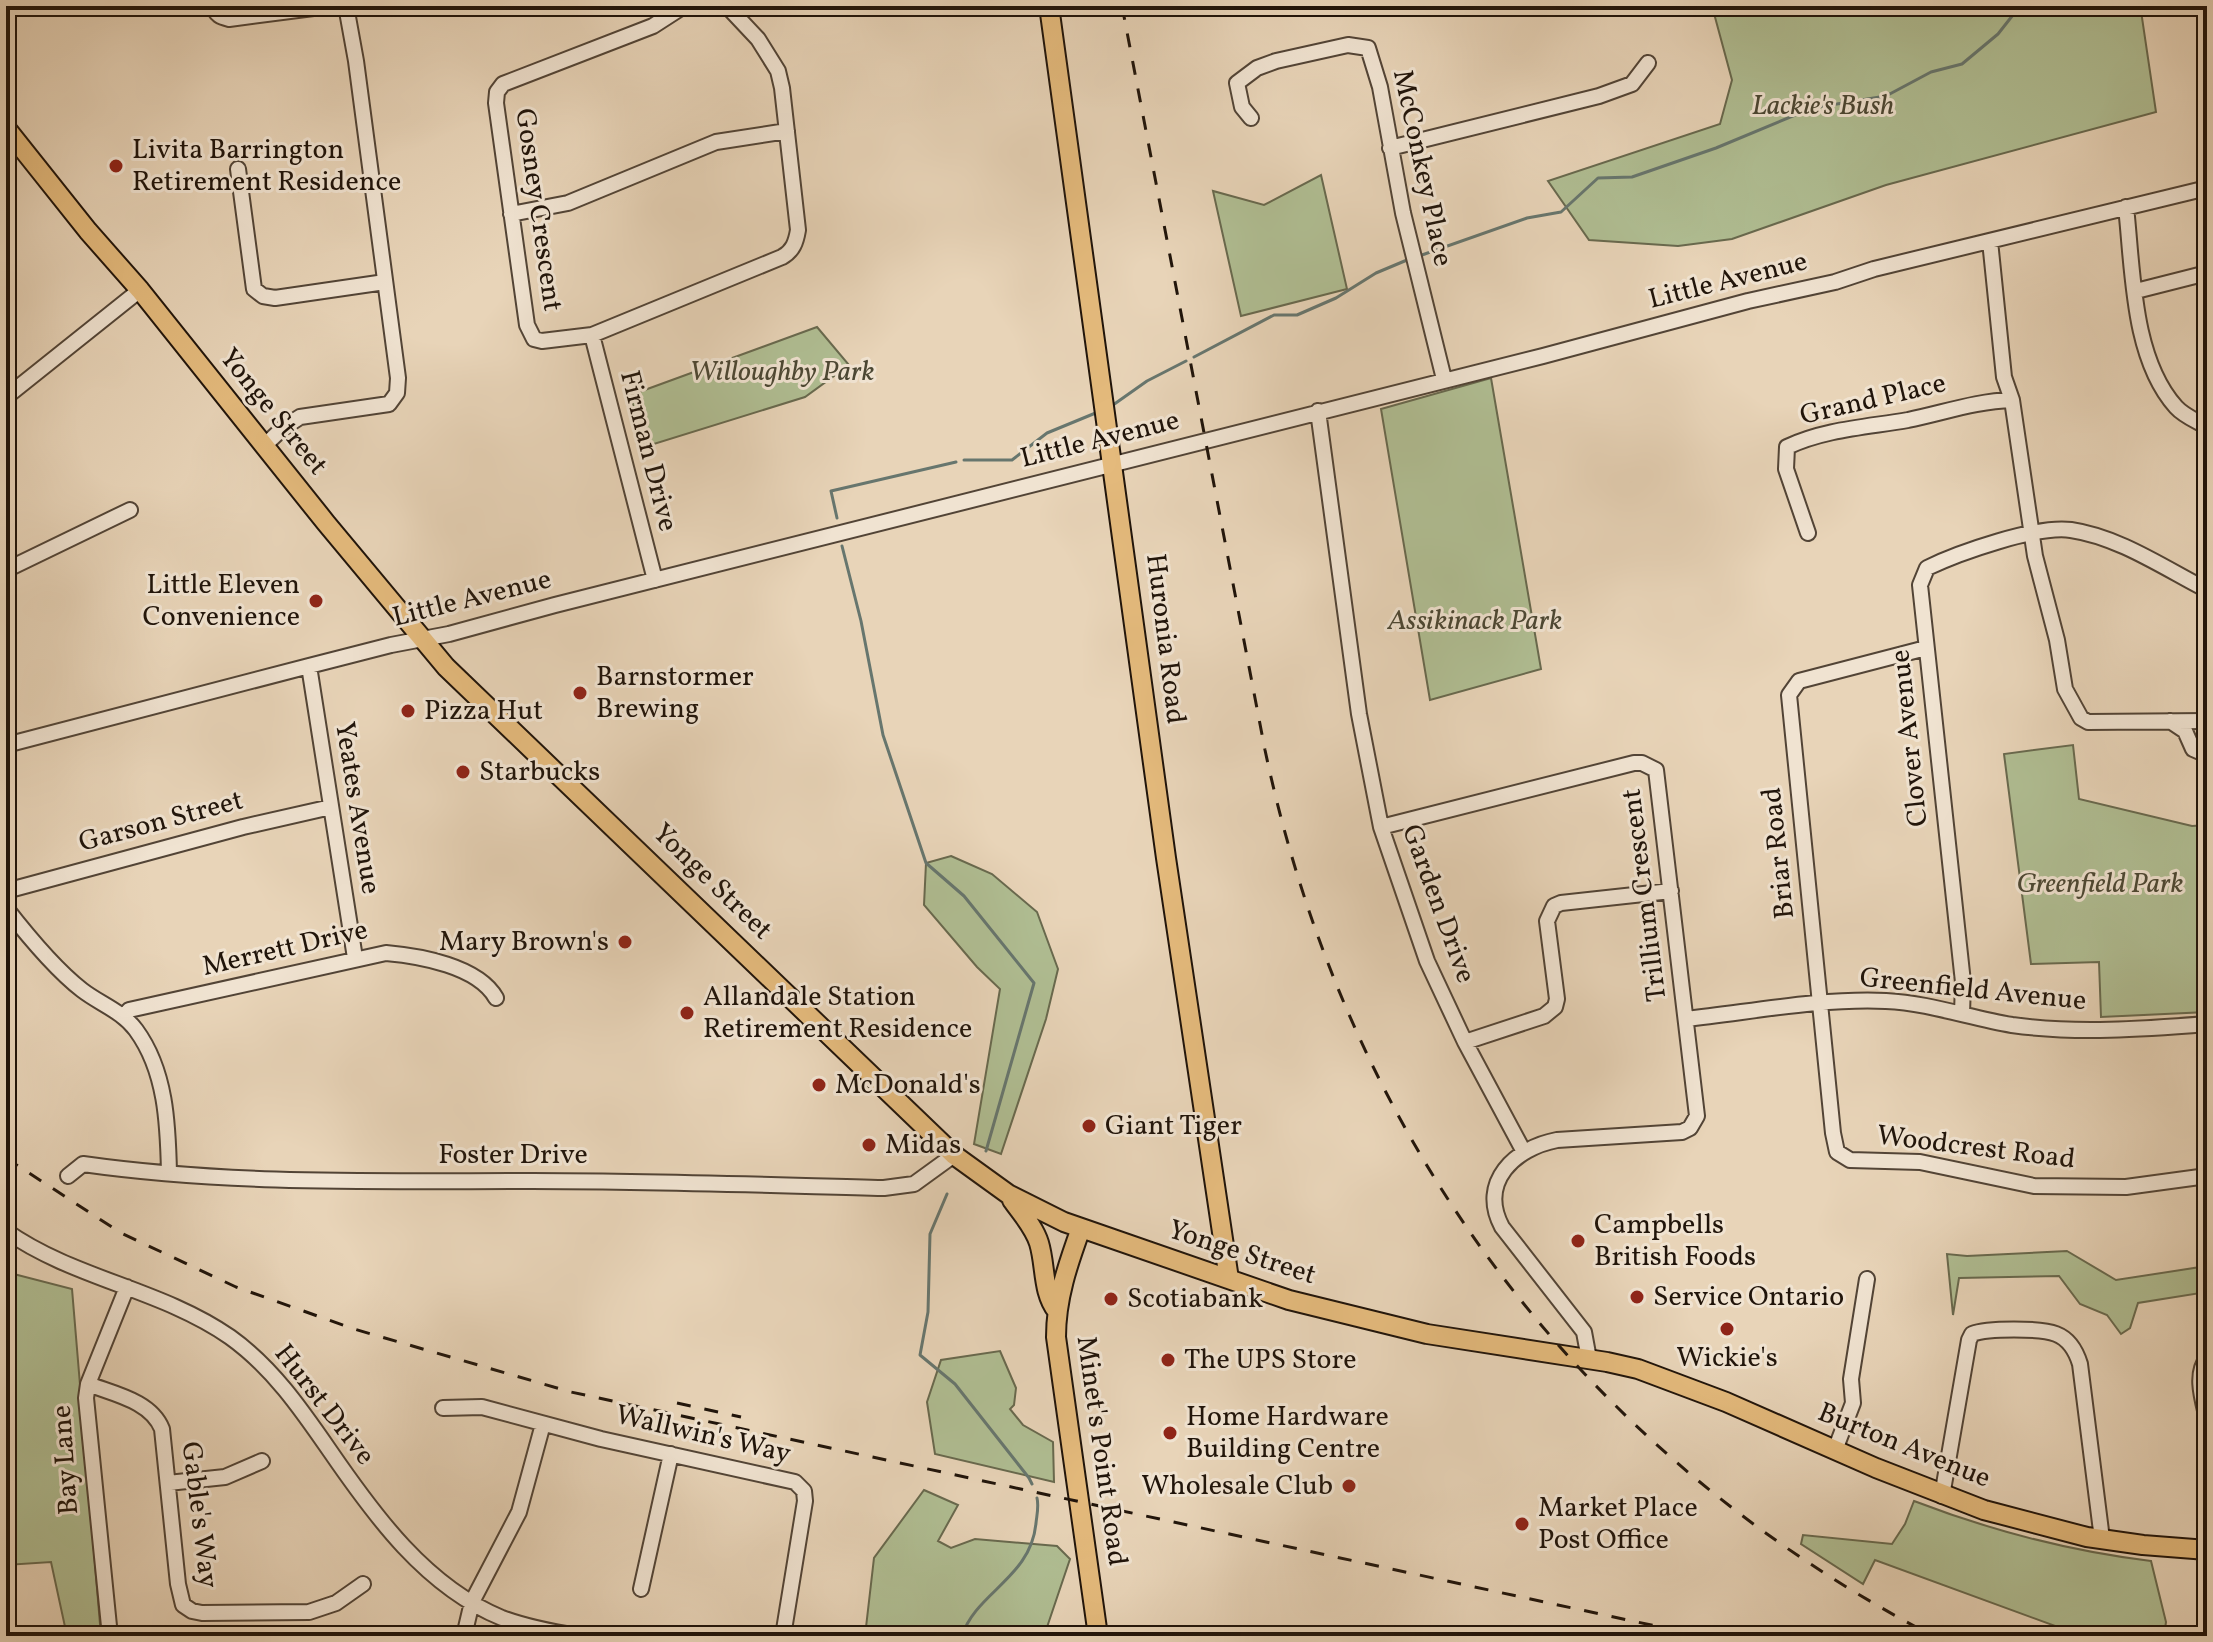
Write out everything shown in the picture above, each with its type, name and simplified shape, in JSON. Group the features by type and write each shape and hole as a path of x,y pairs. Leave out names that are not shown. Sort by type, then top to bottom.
{"main road":[{"name":"Huronia Road","path":"1049,6 1166,858 1229,1279"},
{"name":"Yonge Street","path":"6,128 423,639 481,702 954,1155 1029,1206 1081,1228 1289,1300 1385,1325 1589,1359"},
{"path":"1008,1194 1035,1233 1048,1300 1057,1311"},
{"name":"Minet's Point Road","path":"1081,1228 1063,1278 1057,1311 1059,1367 1098,1636"},
{"name":"Burton Avenue","path":"1589,1359 1619,1364 1664,1378 1942,1496 2011,1519 2102,1539 2207,1550"}],"street":[{"path":"214,6 221,17 229,19 329,6"},
{"path":"264,446 300,417 392,402 397,393 398,378 346,6"},
{"name":"Gosney Crescent","path":"684,6 653,26 499,88 496,103 511,214 529,333 534,339 542,341 592,335 789,253 797,241 782,88 775,64 758,39 727,6"},
{"name":"McConkey Place","path":"1251,118 1242,107 1237,83 1257,68 1348,45 1368,48 1380,87 1390,148 1444,379"},
{"path":"1390,148 1599,96 1632,84 1648,63"},
{"path":"511,214 568,203 716,142 787,131"},
{"path":"238,169 254,289 259,294 275,298 385,282"},
{"name":"Little Avenue","path":"6,745 2207,188"},
{"path":"2126,207 2144,347 2158,382 2178,409 2207,427"},
{"path":"1990,241 2004,377 2012,400 2035,556 2057,640 2065,689 2081,718 2088,722 2207,721"},
{"path":"2136,291 2207,273"},
{"path":"6,397 140,290"},
{"name":"Firman Drive","path":"592,335 655,580"},
{"name":"Grand Place","path":"1808,533 1786,469 1787,447 1809,437 1911,419 1988,401 2012,400"},
{"name":"Garden Drive","path":"1318,411 1359,714 1381,827 1419,940 1465,1042 1524,1152"},
{"path":"6,570 130,510"},
{"name":"Clover Avenue","path":"1962,1014 1963,982 1920,585 1927,568 1945,559 2032,533 2069,529 2112,541 2207,590"},
{"name":"Briar Road","path":"1837,1152 1819,1004 1789,695 1799,681 1926,648"},
{"name":"Yeates Avenue","path":"309,666 355,958"},
{"path":"2170,721 2185,731 2193,749 2207,755"},
{"name":"Trillium Crescent","path":"1381,827 1642,763 1656,770 1697,1116 1690,1128 1682,1132 1557,1140 1524,1152"},
{"name":"Garson Street","path":"6,891 243,827 331,807"},
{"path":"1465,1042 1544,1016 1555,1007 1557,999 1547,921 1554,906 1671,891"},
{"path":"6,908 23,931 81,989 124,1017 138,1032 158,1075 168,1122 169,1173"},
{"name":"Merrett Drive","path":"124,1017 129,1010 386,953 427,957 454,968 491,989 496,998"},
{"name":"Greenfield Avenue","path":"1686,1019 1819,1004 1887,1001 2013,1025 2077,1029 2207,1024"},
{"path":"1524,1152 1509,1164 1497,1183 1493,1202 1496,1215 1502,1227 1584,1332 1589,1359"},
{"name":"Woodcrest Road","path":"1837,1152 1850,1160 1920,1162 2034,1186 2126,1187 2207,1176"},
{"name":"Foster Drive","path":"68,1176 83,1164 154,1174 274,1181 592,1181 884,1188 914,1184 954,1155"},
{"name":"Hurst Drive","path":"6,1231 49,1256 179,1308 209,1324 255,1357 291,1397 387,1528 436,1577 472,1602 512,1622 578,1636"},
{"path":"1835,1450 1853,1403 1851,1379 1867,1279"},
{"name":"Bay Lane","path":"110,1636 86,1398 88,1384 127,1287"},
{"path":"1942,1496 1972,1334 2007,1331 2055,1333 2071,1345 2080,1364 2102,1539"},
{"path":"2207,1359 2202,1364 2200,1375 2207,1419"},
{"name":"Gable's Way","path":"88,1384 147,1408 162,1429 183,1605 192,1611 309,1612 336,1603 363,1584"},
{"name":"Wallwin's Way","path":"443,1408 482,1407 543,1424 788,1479 804,1491 805,1501 783,1636"},
{"path":"464,1636 472,1602 519,1512 543,1424"},
{"path":"641,1589 671,1454"},
{"path":"168,1483 225,1477 262,1461"}],"green space":[{"name":"Lackie's Bush","path":"1712,6 1838,6 1848,15 1920,9 1923,6 2149,6 2141,11 2156,112 1886,185 1732,239 1678,246 1589,240 1548,181 1720,124 1732,80"},
{"path":"1321,175 1347,289 1241,316 1213,191 1264,205"},
{"name":"Willoughby Park","path":"817,327 849,365 805,397 641,448 631,395"},
{"name":"Assikinack Park","path":"1491,378 1541,669 1430,700 1381,409"},
{"name":"Greenfield Park","path":"2073,745 2079,799 2192,826 2207,825 2207,1012 2101,1017 2099,962 2031,964 2004,754"},
{"path":"951,856 992,874 1037,912 1058,969 1046,1019 1001,1154 974,1144 1000,989 924,905 926,863"},
{"path":"2067,1251 2116,1280 2207,1266 2207,1292 2138,1303 2130,1328 2121,1334 2107,1315 2080,1304 2059,1276 1959,1278 1953,1315 1947,1254 1967,1256"},
{"path":"6,1272 72,1289 101,1636 67,1636 51,1562 6,1565"},
{"path":"1000,1351 1016,1388 1014,1405 1010,1409 1023,1425 1053,1442 1054,1482 935,1454 927,1402 941,1360"},
{"path":"924,1490 958,1505 938,1541 951,1548 975,1539 1057,1546 1070,1559 1044,1636 865,1636 874,1558"},
{"path":"1914,1501 1972,1522 2031,1538 2090,1552 2151,1561 2166,1622 2164,1636 2070,1636 2069,1631 1875,1560 1863,1584 1801,1544 1803,1535 1892,1544 1905,1524"}],"waterway":[{"path":"1422,255 1527,218 1561,212 1598,178 1632,177 1716,148 1812,108 1886,96 1931,72 1962,64 1998,34 2020,6"},
{"path":"1194,357 1274,315 1297,315 1336,298 1376,273 1407,260"},
{"path":"1113,405 1147,381 1186,361"},
{"path":"964,460 1012,460 1047,433 1098,412"},
{"path":"837,518 831,491 956,462"},
{"path":"842,546 861,621 883,735 926,863 964,896 1034,983 986,1151"},
{"path":"947,1194 930,1234 928,1312 920,1355 955,1384 1032,1484"},
{"path":"962,1636 979,1608 1024,1558 1032,1542 1037,1498"}],"railway":[{"path":"1122,6 1265,750 1303,892 1354,1026 1419,1152 1497,1270 1588,1377 1691,1474 1806,1561 1933,1636"},
{"path":"6,1158 121,1233 236,1287 354,1329 571,1392 1702,1636"},
{"path":"677,1403 741,1417"}],"place":[{"name":"Livita Barrington Retirement Residence","path":"116,166"},
{"name":"Little Eleven Convenience","path":"316,601"},
{"name":"Barnstormer Brewing","path":"580,693"},
{"name":"Pizza Hut","path":"408,711"},
{"name":"Starbucks","path":"463,772"},
{"name":"Mary Brown's","path":"625,942"},
{"name":"Allandale Station Retirement Residence","path":"687,1013"},
{"name":"McDonald's","path":"819,1085"},
{"name":"Giant Tiger","path":"1089,1126"},
{"name":"Midas","path":"869,1145"},
{"name":"Campbells British Foods","path":"1578,1241"},
{"name":"Service Ontario","path":"1637,1297"},
{"name":"Scotiabank","path":"1111,1299"},
{"name":"Wickie's","path":"1727,1329"},
{"name":"The UPS Store","path":"1168,1360"},
{"name":"Home Hardware Building Centre","path":"1170,1433"},
{"name":"Wholesale Club","path":"1349,1486"},
{"name":"Market Place Post Office","path":"1522,1524"}]}
